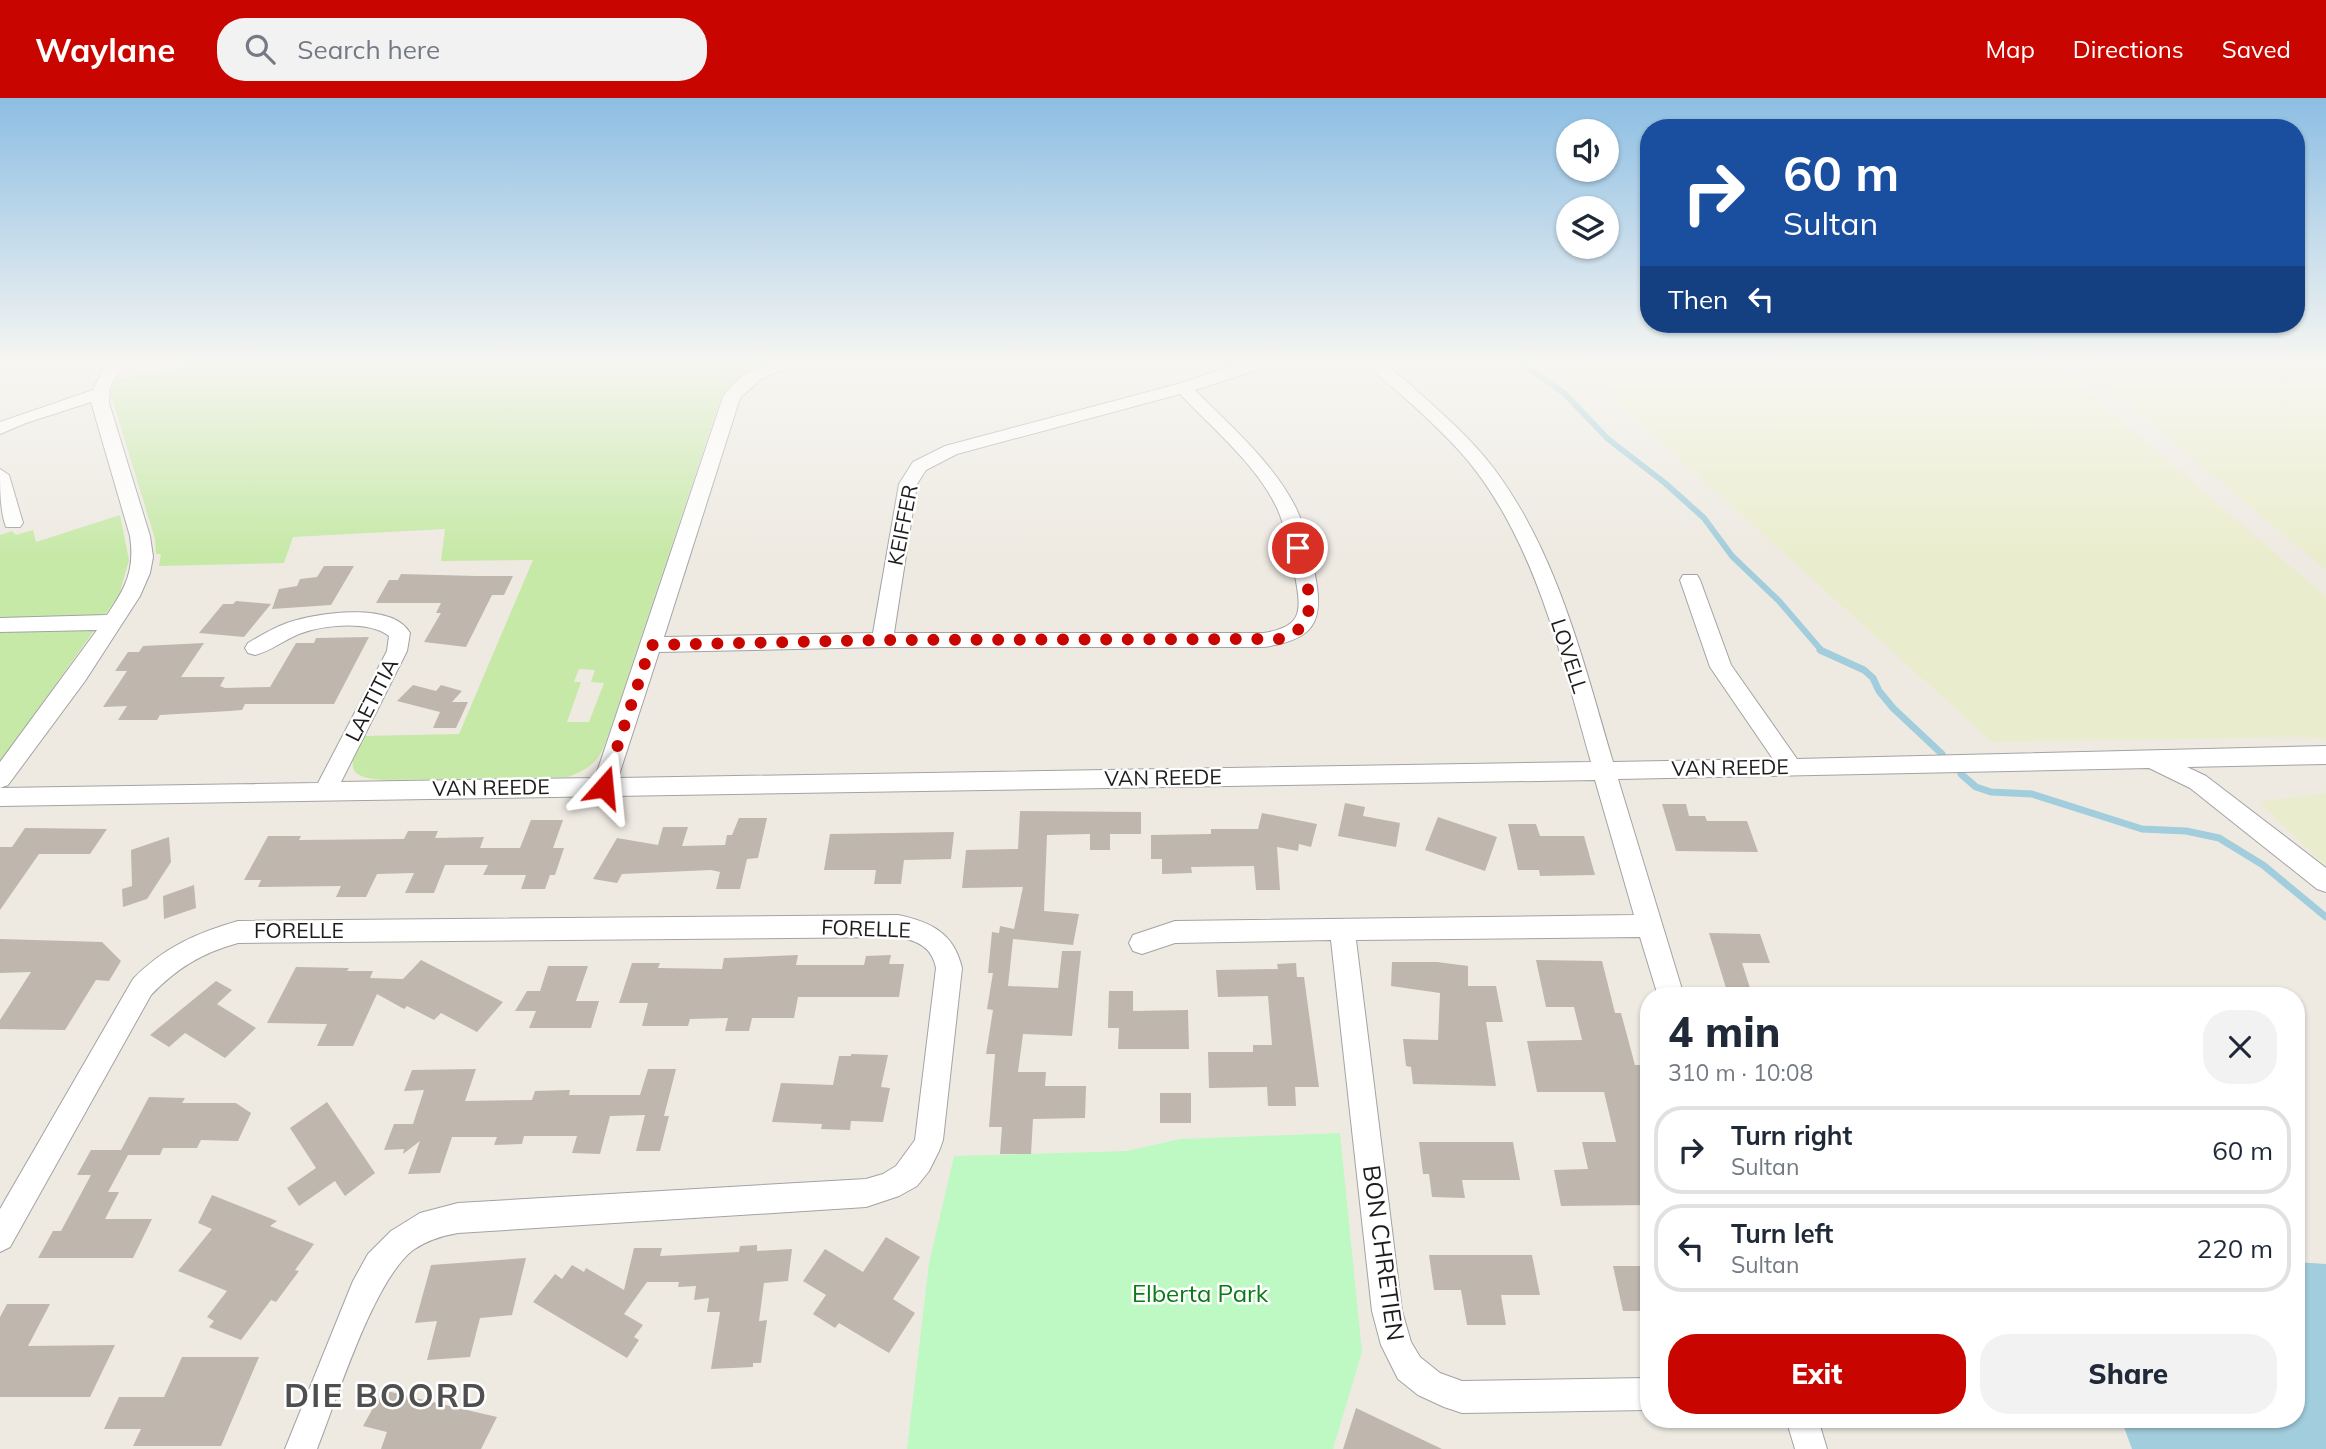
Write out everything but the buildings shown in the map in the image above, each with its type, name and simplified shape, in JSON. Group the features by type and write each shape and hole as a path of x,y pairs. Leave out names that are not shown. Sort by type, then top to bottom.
{"street":[{"path":"0,779 114,622 140,573 143,557 140,536 109,428"},
{"path":"604,787 722,428"},
{"name":"KEIFFER","path":"882,640 908,484 919,466 951,450 1034,428"},
{"path":"651,645 882,640 1264,640 1290,636 1299,630 1310,614 1293,523 1271,484 1220,428"},
{"name":"LOVELL","path":"1445,428 1487,473 1506,504 1547,590 1576,674 1668,987"},
{"path":"0,475 13,523"},
{"path":"1690,580 1721,667 1791,767"},
{"name":"LAETITIA","path":"255,648 292,629 338,620 387,624 400,633 397,651 325,791"},
{"path":"0,625 114,622"},
{"name":"VAN REEDE","path":"0,797 1791,767 2326,755"},
{"path":"2150,760 2198,782 2326,882"},
{"name":"FORELLE","path":"0,1237 142,986 161,965 184,950 211,939 238,932 898,926 923,932 941,944 949,968 929,1140 923,1160 915,1170 898,1182 866,1193 458,1218 430,1223 401,1241 379,1265 369,1283 301,1449"},
{"path":"1142,943 1175,932 1649,926"},
{"name":"BON CHRETIEN","path":"1342,929 1387,1311 1399,1355 1414,1374 1437,1389 1462,1397 1640,1394"},
{"path":"1805,1428 1811,1449"}],"green space":[{"path":"121,428 711,428 603,748 588,767 568,777 386,780 357,774 353,764 362,736 459,734 533,560 441,561 445,529 293,537 284,563 159,566 161,554 156,554 155,539","holes":["579,669 595,670 591,682 604,683 589,722 567,722 581,682 574,682"]},
{"path":"1646,428 2130,428 2326,597 2326,740 2307,737 1992,742"},
{"path":"2156,428 2326,428 2326,570"},
{"path":"120,515 129,560 119,595 0,763 0,535 12,531 16,535 33,530 36,542"},
{"path":"2326,793 2326,866 2259,802"},
{"name":"Elberta Park","path":"1340,1133 1362,1352 1333,1449 907,1449 929,1263 954,1156 1127,1151 1180,1139"}],"water":[{"path":"2305,1263 2326,1264 2326,1449 2132,1449 2124,1428 2305,1428"}],"waterway":[{"path":"1598,428 1704,518 1732,556 1779,601 1822,651"},
{"path":"1822,651 1864,670 1873,678 1879,691 1893,708 1942,754"},
{"path":"1961,774 1976,787 1991,792 2032,794 2142,829 2186,831 2219,838 2263,865 2326,917"}],"district":[{"name":"DIE BOORD","path":"386,1395"}],"route":[{"path":"604,787 651,645 882,640 1279,639 1299,630 1310,614 1298,548"}]}
